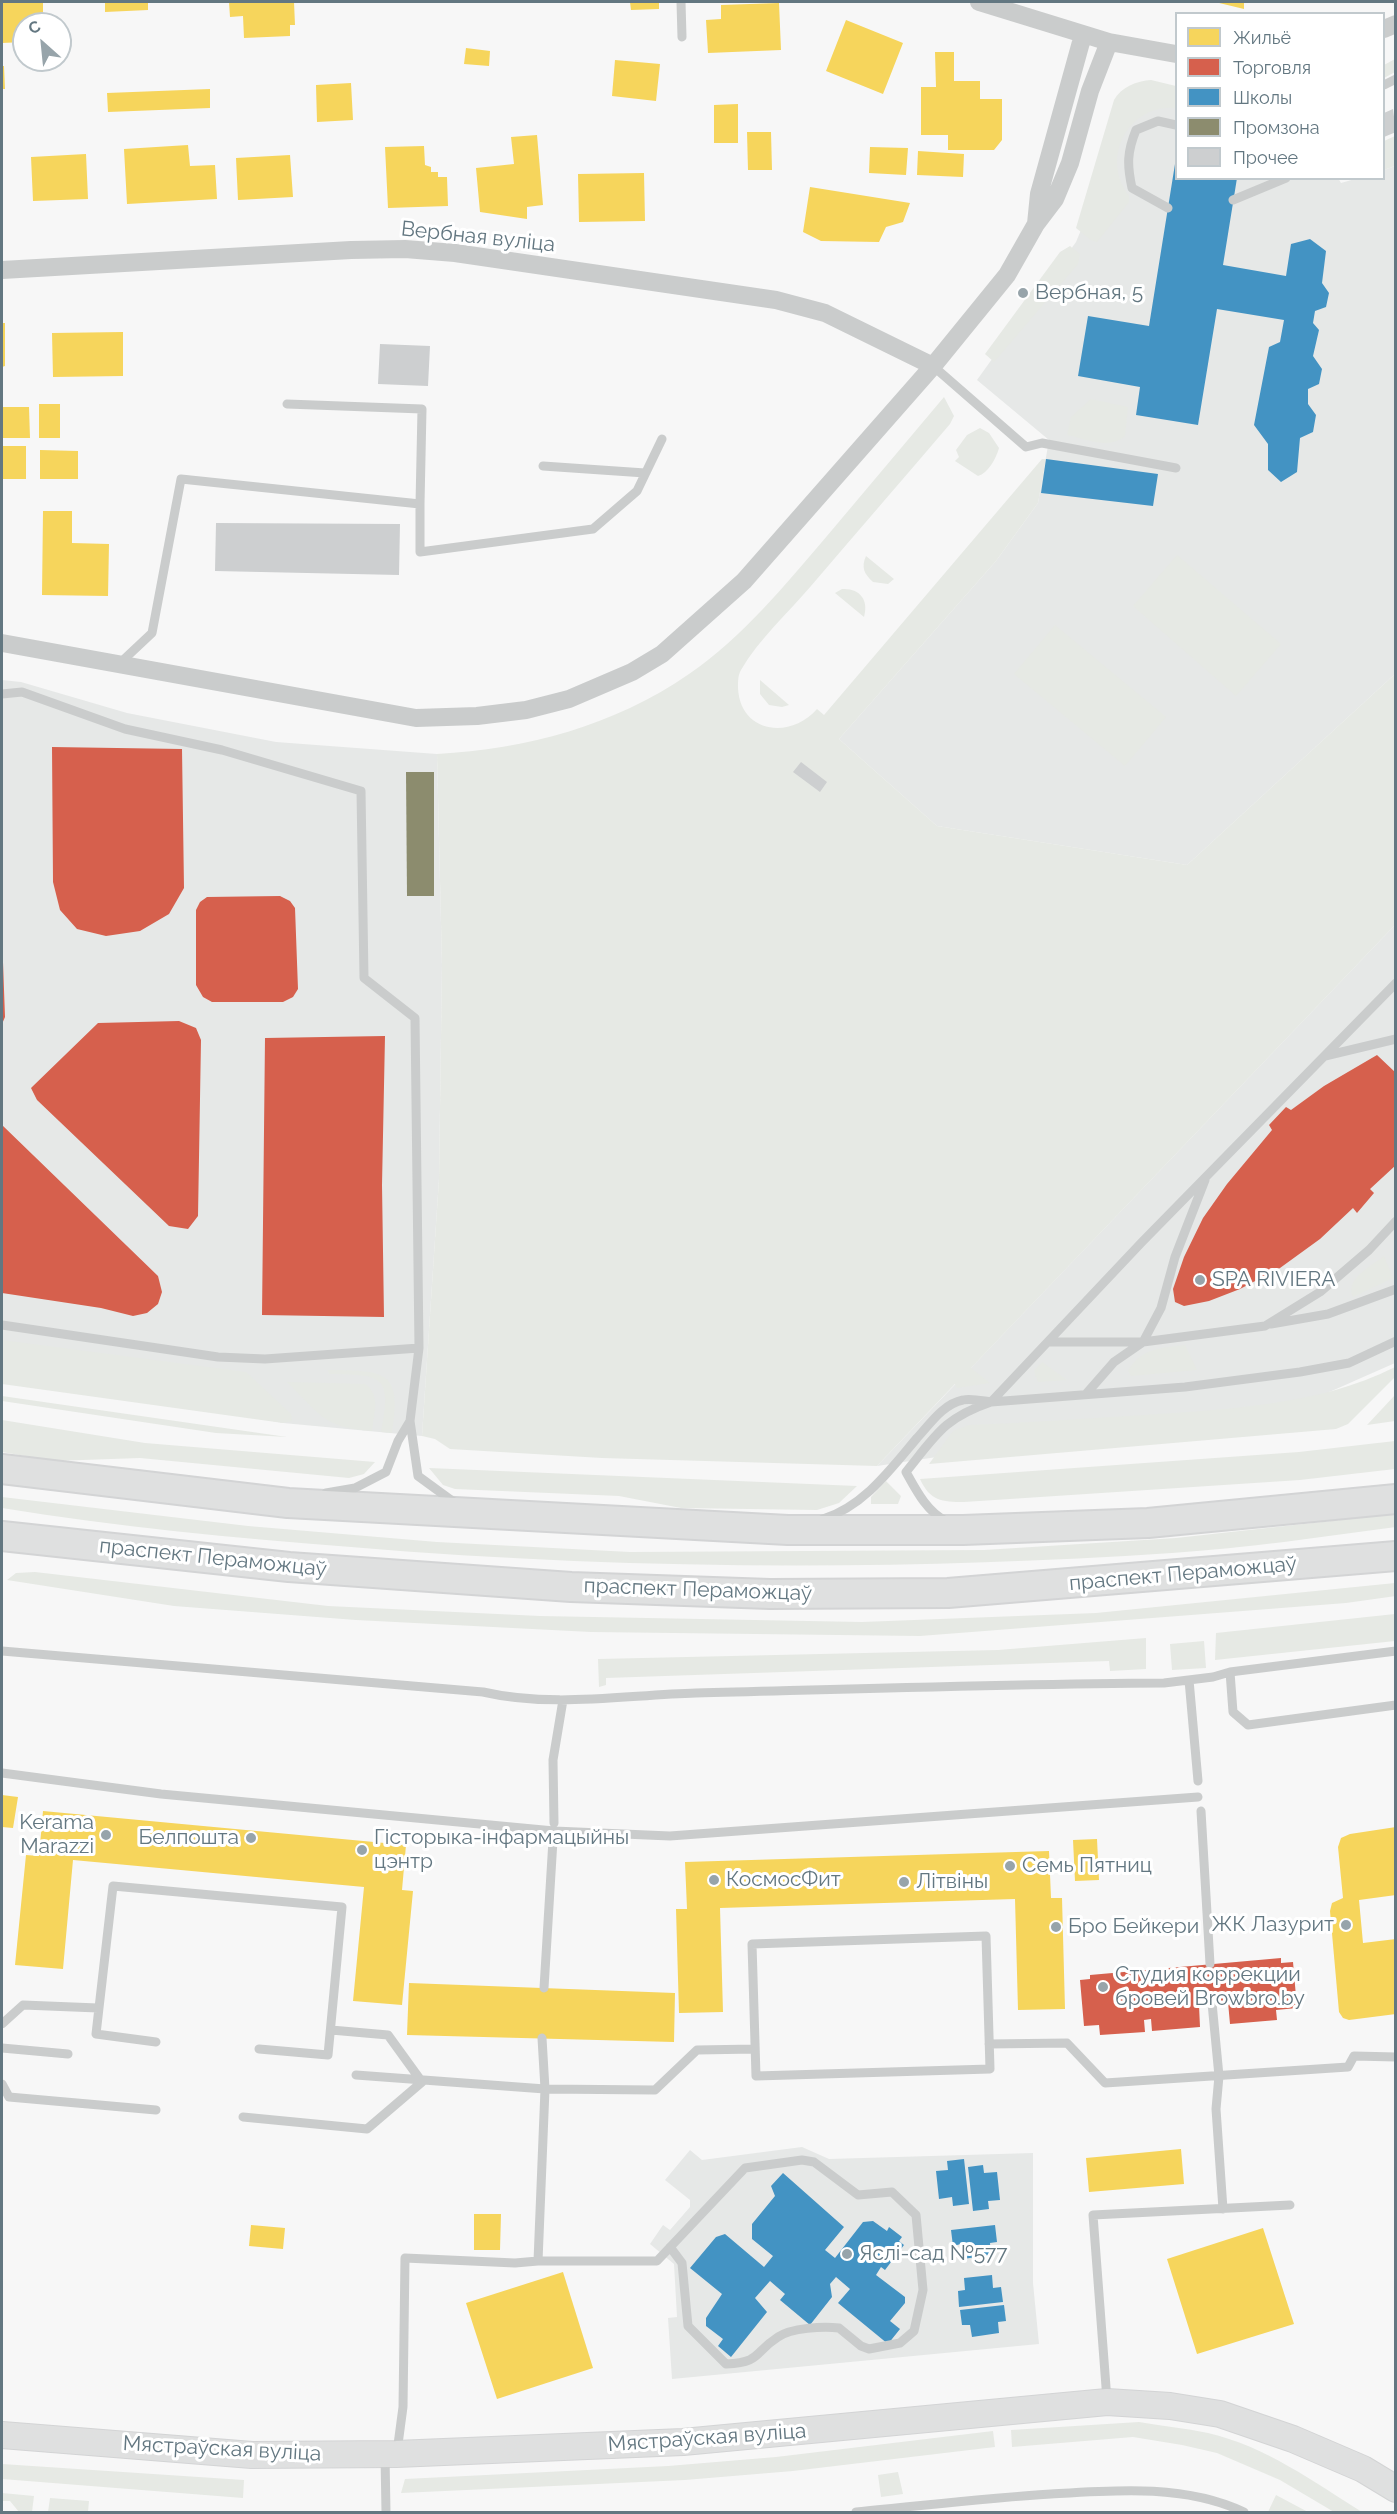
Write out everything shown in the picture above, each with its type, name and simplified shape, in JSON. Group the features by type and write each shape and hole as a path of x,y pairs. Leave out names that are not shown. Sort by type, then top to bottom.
{"main road":[{"path":"2,1469 288,1503 788,1530 963,1530 1148,1523 1395,1499"},
{"name":"праспект Пераможцаў","path":"2,1536 289,1567 571,1587 770,1594 948,1593 1395,1556"}],"street":[{"path":"979,2 1109,42 1175,54"},
{"path":"1036,224 1039,194 1083,35"},
{"path":"2,643 416,718 516,712 569,699 632,672 662,654 744,581 933,366 1007,275 1036,224 1055,199 1070,163 1090,91 1109,42"},
{"name":"Вербная вуліца","path":"2,270 351,250 405,249 455,253 776,300 825,313 933,366"},
{"name":"Мястраўская вуліца","path":"2,2435 252,2455 391,2454 683,2442 1107,2402 1170,2406 1220,2414 1293,2439 1362,2469 1395,2489"}],"lane":[{"path":"681,2 682,37"},
{"path":"1168,208 1132,188 1127,163 1128,150 1136,130 1158,121 1175,124"},
{"path":"1233,200 1281,180"},
{"path":"933,366 1026,447 1042,443 1176,468"},
{"path":"287,404 422,410 420,552 593,529 637,491 662,438"},
{"path":"543,466 645,474"},
{"path":"118,664 152,633 181,479 420,504"},
{"path":"2,694 22,692 125,729 222,750 361,791 364,978 415,1018 418,1348 410,1422 418,1476 441,1495 476,1514"},
{"path":"963,1530 938,1518 921,1498 906,1472 947,1422 969,1409 991,1402 1207,1175 1395,983"},
{"path":"1323,1057 1395,1039"},
{"path":"1086,1394 1114,1362 1143,1342 1161,1308 1175,1257 1207,1175"},
{"path":"1264,1326 1320,1292 1369,1250 1395,1221"},
{"path":"1048,1342 1143,1342 1264,1326 1328,1314 1395,1289"},
{"path":"2,1325 218,1357 265,1359 418,1348"},
{"path":"788,1530 840,1514 857,1503 887,1474 939,1413 963,1399 991,1402 1185,1388 1349,1364 1395,1341"},
{"path":"288,1503 355,1488 386,1472 398,1441 410,1422"},
{"path":"2,1651 483,1692 521,1700 563,1700 680,1693 1164,1683 1230,1672 1395,1652"},
{"path":"1230,1672 1233,1712 1248,1725 1395,1705"},
{"path":"1189,1680 1198,1781"},
{"path":"554,1823 553,1760 563,1700"},
{"path":"2,1773 161,1794 554,1831 670,1836 1197,1797"},
{"path":"1201,1811 1210,1964"},
{"path":"544,1988 553,1840"},
{"path":"156,2042 96,2034 113,1886 342,1907 328,2055 259,2049"},
{"path":"986,1936 990,2069 756,2076 755,2049 752,1944 986,1936"},
{"path":"1212,2004 1219,2076 1216,2109 1223,2209"},
{"path":"2,2024 23,2005 98,2008"},
{"path":"331,2030 388,2035 422,2082"},
{"path":"538,2260 544,2089 542,2038"},
{"path":"989,2044 1067,2043 1105,2083 1348,2067 1354,2056 1395,2057"},
{"path":"2,2048 68,2054"},
{"path":"356,2075 422,2082 544,2089 655,2090 697,2050 755,2049"},
{"path":"243,2117 367,2129 422,2082"},
{"path":"2,2084 9,2097 156,2110"},
{"path":"386,2512 391,2454 403,2407 405,2258 515,2263 538,2260 657,2261 670,2247 745,2168 802,2160 814,2162 858,2195 892,2192 916,2215 923,2290 918,2306 917,2322 914,2331 900,2343 869,2349 861,2346 838,2328 786,2333 775,2338 757,2357 744,2363 726,2364 688,2326 682,2263 670,2247"},
{"path":"1107,2402 1093,2215 1290,2205"},
{"path":"856,2512 999,2497 1152,2491 1195,2498 1244,2512"}],"shaded area":[{"path":"1395,59 1395,72 1385,77 1385,64"},
{"path":"1151,80 1175,86 1175,108 1159,109 1144,115 1132,124 1124,136 1118,150 1117,166 1121,181 1129,196 1129,202 1097,242 1076,228 1114,100 1121,92 1140,82"},
{"path":"1175,94 1175,180 1339,180 1341,183 1352,180 1385,180 1385,170 1395,166 1395,674 1187,865 937,826 839,739 996,561 1038,503 1049,440 977,380 1076,242 1101,182 1117,129"},
{"path":"1395,136 1395,166 1385,170 1385,141"},
{"path":"1070,246 1080,254 1078,264 994,362 985,354 1060,252"},
{"path":"944,397 954,416 950,424 765,637 741,670 738,688 741,703 747,715 757,723 781,728 806,719 817,709 824,715 1042,459 1046,459 1038,503 996,561 839,739 937,826 1187,865 1395,674 1395,925 971,1368 990,1383 957,1388 955,1384 877,1466 602,1458 450,1449 435,1439 422,1436 439,1179 442,965 437,754 503,747 568,732 630,708 689,674 727,644 762,610"},
{"path":"1091,399 1128,407 1125,436 1105,443 1067,435 1071,417"},
{"path":"980,428 989,433 999,448 991,465 978,476 955,461 959,457 956,450 967,435"},
{"path":"1177,555 1281,644 1236,696 1133,606"},
{"path":"866,556 894,579 888,584 873,582 864,570"},
{"path":"842,589 854,591 862,596 865,605 864,617 835,593"},
{"path":"1055,625 1166,717 1125,766 1014,674"},
{"path":"2,680 21,682 127,713 276,742 437,754 442,965 439,1179 422,1436 283,1423 2,1371"},
{"path":"760,680 789,705 782,707 769,705 760,694"},
{"path":"1395,925 1395,1363 1309,1401 877,1466"},
{"path":"1384,1256 1393,1278 1353,1297 1352,1284 1361,1273"},
{"path":"2,1340 246,1372 291,1414 292,1421 283,1423 2,1384"},
{"path":"1185,1345 1197,1370 1131,1376 1128,1371 1133,1363 1145,1353 1160,1348"},
{"path":"1042,1362 1067,1380 1038,1382 1034,1371"},
{"path":"1395,1367 1395,1377 1348,1424 1336,1429 929,1464 953,1431 969,1425 1195,1411 1265,1404 1333,1391"},
{"path":"328,1370 364,1371 386,1378 394,1397 392,1433 381,1432 385,1399 384,1388 379,1382 361,1375 329,1374"},
{"path":"287,1382 365,1384 370,1388 375,1399 372,1431 332,1423 315,1411"},
{"path":"1395,1395 1395,1421 1367,1425"},
{"path":"2,1396 287,1437 216,1433 2,1401"},
{"path":"2,1420 145,1443 375,1462 364,1474 349,1478 140,1458 54,1461 2,1452"},
{"path":"1395,1441 1395,1469 1300,1480 949,1502 933,1496 920,1479 1299,1452"},
{"path":"429,1468 857,1486 839,1503 817,1510 681,1508 619,1496 455,1489 443,1485"},
{"path":"886,1481 901,1496 898,1504 871,1504 871,1497"},
{"path":"2,1497 248,1526 437,1542 630,1552 984,1550 1176,1538 1395,1514 1396,1527 1228,1548 1070,1559 864,1565 659,1564 453,1555 219,1536 2,1508"},
{"path":"35,1572 328,1606 540,1616 862,1622 1096,1613 1395,1583 1396,1596 1346,1603 920,1636 591,1632 356,1620 174,1606 7,1580 16,1573"},
{"path":"1395,1614 1395,1641 1215,1660 1216,1633"},
{"path":"1146,1638 1146,1669 1110,1671 1109,1661 606,1678 606,1685 599,1687 598,1659 998,1650"},
{"path":"1204,1641 1206,1668 1172,1670 1170,1644"},
{"name":"Яслі-сад №577","path":"802,2147 829,2159 1033,2153 1033,2283 1039,2344 672,2379 668,2318 677,2317 674,2264 650,2244 663,2225 670,2230 690,2207 690,2200 665,2180 690,2150 702,2160"},
{"path":"1139,2422 1208,2433 1249,2447 1288,2466 1362,2512 1334,2512 1280,2480 1217,2453 1182,2445 1133,2437 1012,2447 1011,2430"},
{"path":"993,2431 995,2447 793,2471 685,2480 401,2493 405,2479 668,2466 776,2457"},
{"path":"2,2464 244,2480 243,2498 2,2479"},
{"path":"898,2472 903,2494 881,2497 878,2475"},
{"path":"2,2493 34,2496 32,2512 19,2512 10,2501 2,2501"},
{"path":"1276,2495 1308,2512 1268,2512"},
{"path":"50,2498 89,2501 88,2512 48,2512"}],"building: Жильё":[{"path":"2,2 43,2 43,12 12,12 12,43 2,43"},
{"path":"105,2 148,2 148,10 105,12"},
{"path":"229,2 294,2 295,25 290,25 290,36 244,38 243,16 230,17"},
{"path":"630,2 659,2 659,9 631,10"},
{"path":"1215,2 1244,2 1244,9"},
{"path":"779,3 781,50 708,53 706,20 721,19 721,5"},
{"path":"846,20 903,43 883,94 826,71"},
{"path":"466,48 490,51 489,66 464,64"},
{"path":"935,52 954,52 954,81 980,81 980,99 1002,99 1002,140 994,150 948,150 948,135 921,135 921,87 936,87"},
{"path":"615,60 660,64 656,101 612,96"},
{"path":"2,66 4,66 5,89 2,89"},
{"path":"351,83 353,120 317,122 316,85"},
{"path":"210,89 210,108 108,112 107,93"},
{"path":"738,104 738,143 714,143 714,105"},
{"path":"747,132 771,132 772,170 748,170"},
{"path":"537,135 543,205 527,207 527,219 480,212 476,168 514,164 511,137"},
{"path":"188,145 190,166 215,165 217,199 127,204 124,149"},
{"path":"424,146 425,165 431,167 431,172 438,172 438,177 447,177 448,206 388,208 385,147"},
{"path":"870,147 908,148 906,175 869,173"},
{"path":"918,151 964,154 963,177 917,175"},
{"path":"86,154 88,199 33,201 31,157"},
{"path":"290,155 293,197 238,200 236,158"},
{"path":"644,173 645,221 579,222 578,174"},
{"path":"810,187 910,203 903,222 886,227 879,242 821,241 803,232"},
{"path":"2,323 5,323 5,366 2,367"},
{"path":"123,332 123,376 53,377 52,333"},
{"path":"39,404 60,404 60,438 39,438"},
{"path":"2,407 29,407 30,438 2,438"},
{"path":"2,446 26,446 26,479 2,479"},
{"path":"40,450 78,451 78,479 40,479"},
{"path":"43,511 72,511 72,543 109,544 108,596 42,595"},
{"path":"2,1795 18,1797 13,1828 2,1827"},
{"path":"43,1811 406,1845 402,1890 413,1891 402,2005 353,2001 364,1887 73,1860 63,1969 15,1965 26,1855 39,1856"},
{"name":"ЖК Лазурит","path":"1396,1827 1396,1895 1359,1900 1363,1943 1396,1939 1396,2014 1349,2020 1343,2018 1339,2012 1330,1911 1332,1903 1343,1898 1338,1847 1341,1838 1350,1834"},
{"path":"1097,1839 1099,1880 1075,1881 1073,1840"},
{"path":"1049,1851 1051,1898 1062,1898 1065,2009 1018,2010 1015,1899 720,1908 723,2012 679,2013 676,1909 687,1909 685,1862"},
{"path":"409,1983 675,1993 674,2042 407,2035"},
{"path":"1181,2149 1184,2184 1089,2192 1086,2158"},
{"path":"474,2214 501,2214 500,2250 474,2250"},
{"path":"251,2225 285,2228 283,2249 249,2246"},
{"path":"1263,2228 1294,2324 1197,2354 1167,2259"},
{"path":"563,2272 593,2368 497,2399 466,2303"}],"building: Торговля":[{"path":"52,747 182,749 184,888 169,914 140,931 106,936 77,929 60,910 53,882"},
{"path":"280,896 290,901 295,908 298,989 293,997 283,1002 212,1002 203,997 196,985 196,910 200,902 207,897"},
{"path":"2,935 5,1017 2,1024"},
{"path":"179,1021 196,1028 201,1040 198,1216 188,1229 169,1226 37,1100 31,1088 98,1023"},
{"path":"385,1036 382,1185 384,1317 262,1315 265,1038"},
{"path":"1377,1055 1396,1073 1396,1165 1370,1189 1374,1193 1357,1213 1353,1208 1320,1239 1280,1268 1240,1289 1209,1301 1184,1306 1175,1302 1173,1289 1184,1257 1203,1218 1227,1184 1272,1130 1269,1125 1286,1107 1291,1110 1324,1086"},
{"path":"2,1125 158,1276 162,1292 158,1304 147,1313 133,1316 101,1308 2,1293"},
{"path":"1281,1958 1281,1963 1293,1962 1297,2008 1276,2010 1277,2020 1230,2024 1228,2002 1199,2005 1200,2027 1152,2031 1151,2019 1144,2020 1145,2032 1100,2035 1099,2025 1084,2026 1080,1980 1090,1979 1090,1975"}],"building: Школы":[{"path":"1175,164 1175,180 1237,180 1223,265 1286,276 1291,244 1310,239 1326,251 1322,283 1329,293 1326,307 1315,311 1313,323 1319,330 1313,356 1322,369 1319,384 1308,389 1308,404 1316,415 1313,432 1300,438 1297,472 1281,482 1268,470 1268,444 1254,425 1269,347 1280,342 1284,320 1217,309 1198,425 1136,415 1140,387 1078,376 1088,316 1149,326"},
{"path":"1046,459 1158,474 1153,506 1041,493"},
{"path":"964,2159 969,2204 953,2206 952,2197 939,2199 936,2171 948,2170 947,2161"},
{"path":"983,2165 984,2173 997,2172 1000,2200 988,2201 989,2209 973,2211 968,2167"},
{"path":"783,2173 844,2227 825,2250 835,2258 863,2222 873,2221 887,2231 889,2227 902,2237 899,2241 904,2245 885,2270 881,2267 876,2275 905,2297 905,2303 890,2321 900,2329 888,2344 838,2303 850,2289 836,2277 830,2284 832,2297 810,2325 780,2300 785,2294 770,2281 755,2298 767,2312 731,2357 718,2346 723,2339 706,2326 706,2318 722,2294 690,2268 716,2237 725,2234 764,2267 773,2256 752,2239 752,2224 775,2196 771,2186"},
{"path":"995,2225 997,2242 990,2243 991,2255 963,2259 961,2244 953,2246 951,2230"},
{"path":"992,2275 993,2288 1001,2287 1003,2302 959,2307 958,2291 965,2290 964,2278"},
{"path":"1004,2305 1006,2321 998,2322 999,2333 972,2337 970,2325 962,2325 960,2310"}],"building: Промзона":[{"path":"406,772 434,772 434,896 407,896"}],"building: Прочее":[{"path":"1393,109 1396,132 1385,137 1385,113"},
{"path":"380,344 430,346 428,386 378,384"},
{"path":"216,523 400,524 399,575 215,571"},
{"path":"801,762 827,782 820,792 793,772"}],"place":[{"name":"Вербная, 5","path":"1023,293"},
{"name":"SPA RIVIERA","path":"1200,1280"},
{"name":"Kerama Marazzi","path":"106,1835"},
{"name":"Белпошта","path":"251,1838"},
{"name":"Гісторыка-інфармацыйны цэнтр","path":"362,1850"},
{"name":"Семь Пятниц","path":"1010,1866"},
{"name":"КосмосФит","path":"714,1880"},
{"name":"Літвіны","path":"904,1882"},
{"name":"ЖК Лазурит","path":"1346,1925"},
{"name":"Бро Бейкери","path":"1056,1927"},
{"name":"Студия коррекции бровей Browbro.by","path":"1103,1987"},
{"name":"Яслі-сад №577","path":"847,2254"}]}
